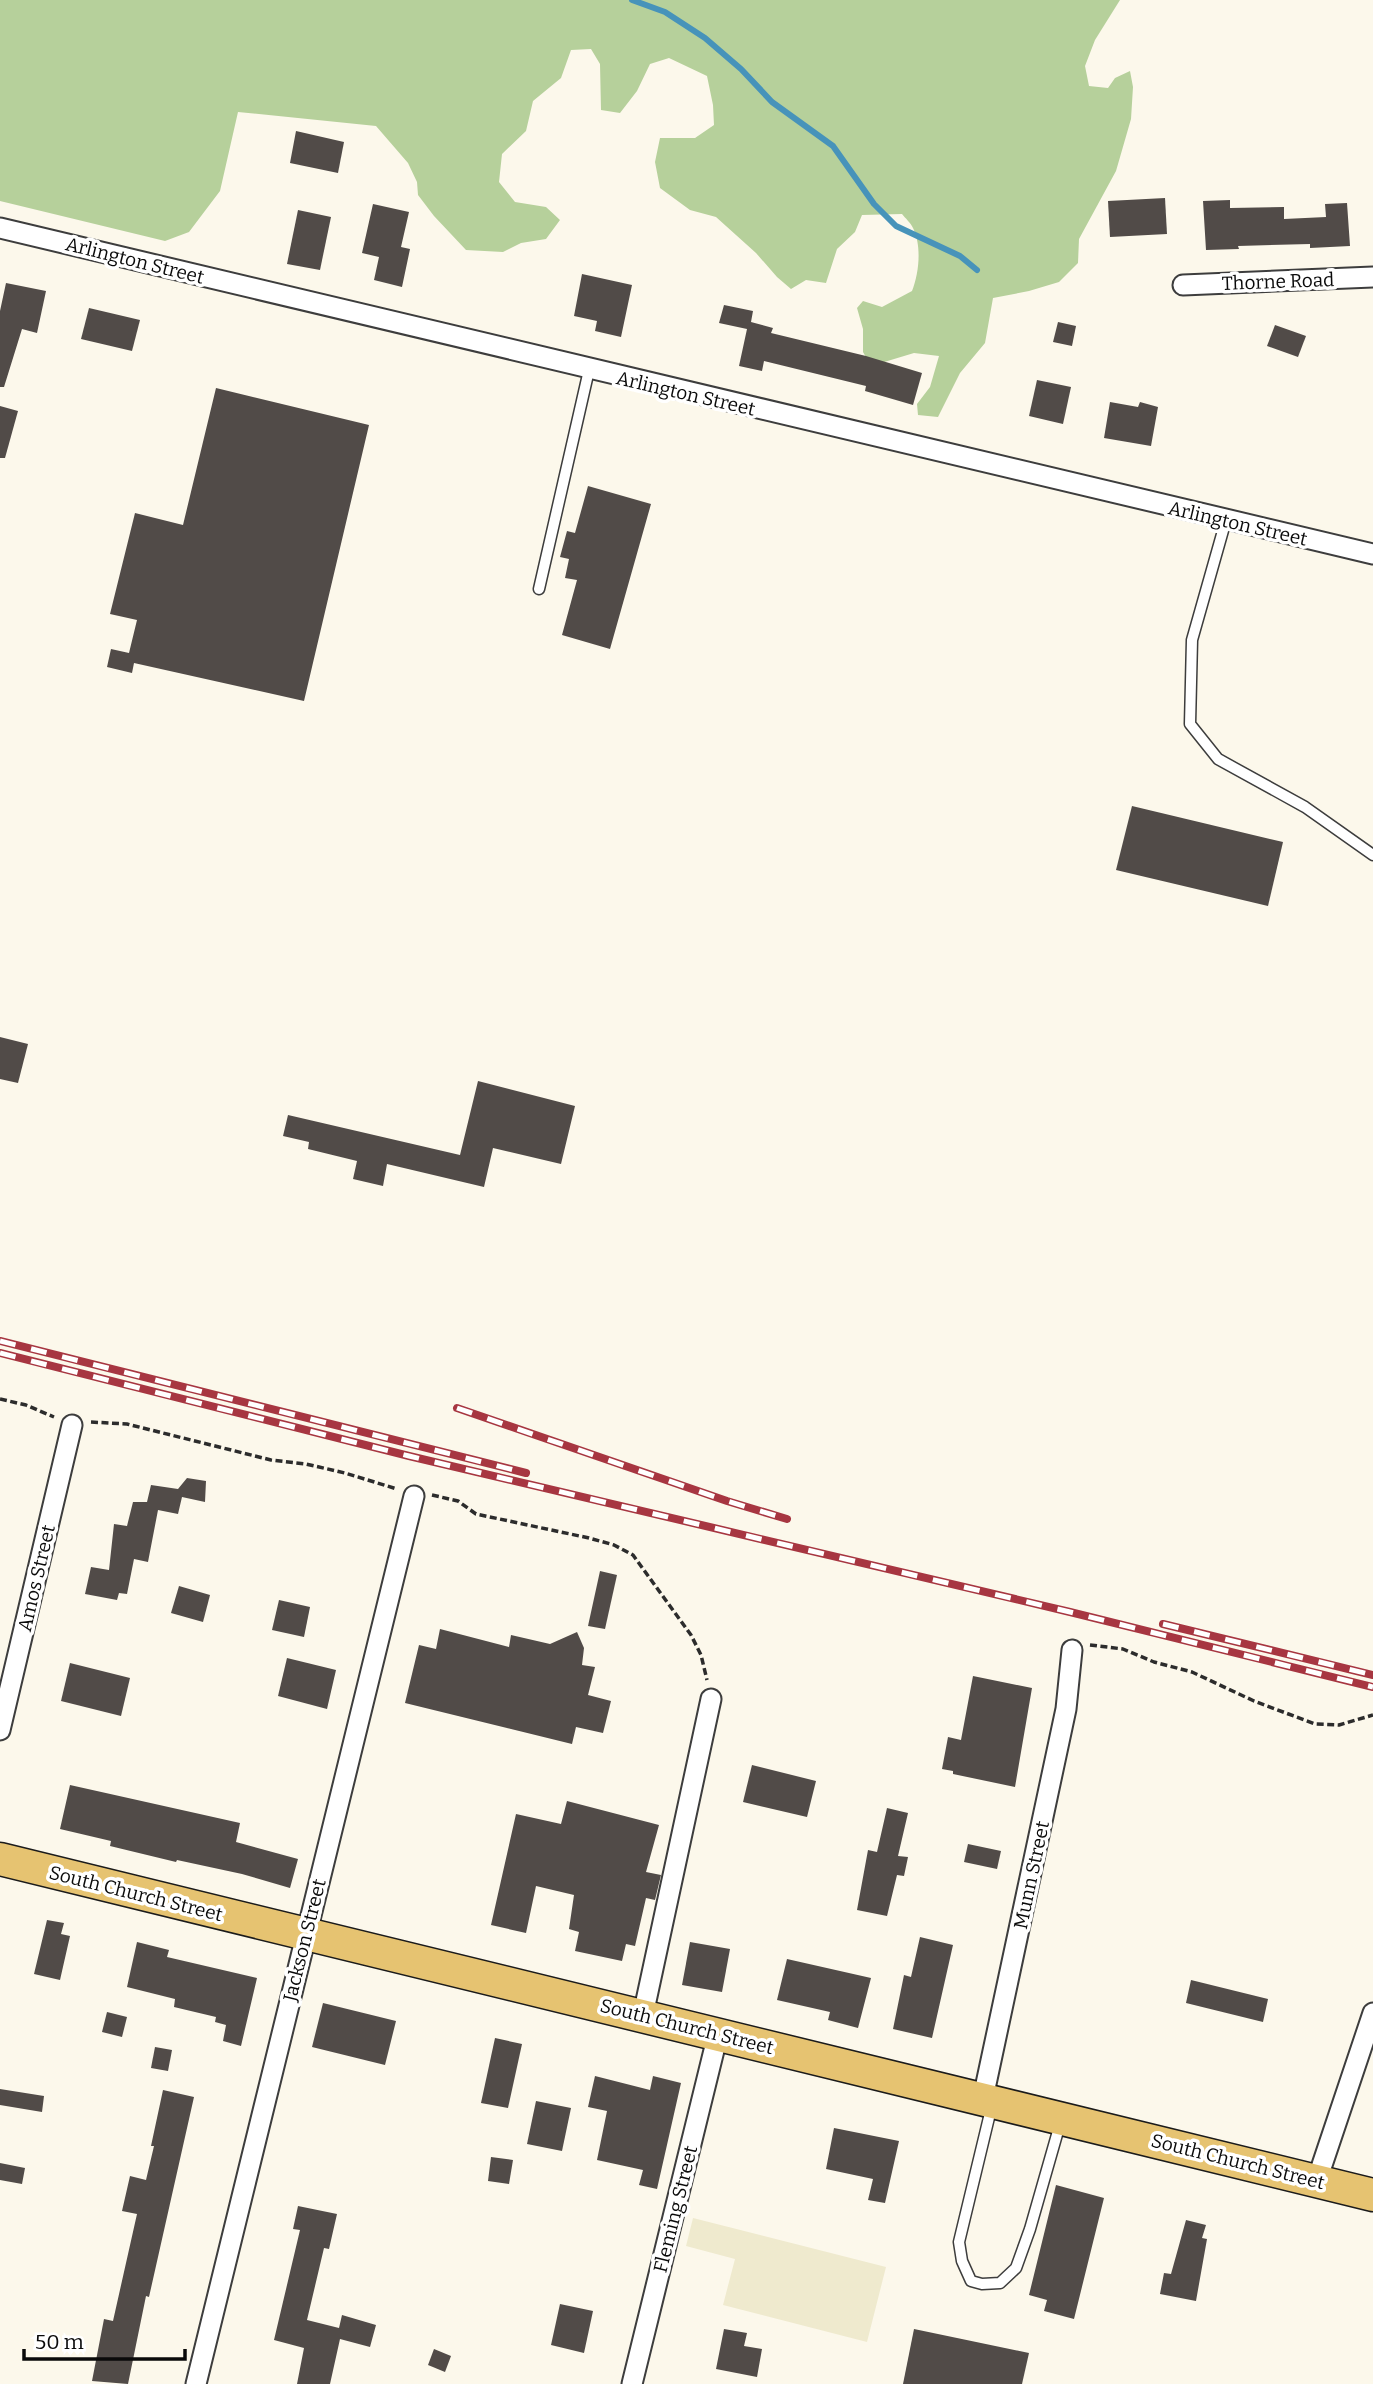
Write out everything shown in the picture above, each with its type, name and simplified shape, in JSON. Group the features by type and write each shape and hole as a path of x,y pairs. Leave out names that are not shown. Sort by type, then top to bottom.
{"main road":[{"name":"South Church Street","path":"0,1859 988,2099 1373,2196"}],"street":[{"name":"Arlington Street","path":"0,228 1373,554"},
{"name":"Thorne Road","path":"1183,285 1373,277"},
{"name":"Amos Street","path":"0,1730 72,1425"},
{"name":"Jackson Street","path":"196,2384 304,1934 414,1496"},
{"name":"Munn Street","path":"988,2099 1066,1709 1072,1650"},
{"path":"643,2015 711,1699"},
{"path":"1317,2180 1373,2013"},
{"name":"Fleming Street","path":"632,2384 718,2034"}],"lane":[{"path":"539,589 589,370"},
{"path":"1226,520 1192,640 1190,724 1218,759 1305,807 1373,855"},
{"path":"988,2099 959,2242 962,2261 971,2280 982,2284 1000,2283 1016,2268 1062,2118"}],"path":[{"path":"1072,1650 1086,1644 1123,1649 1154,1662 1192,1672 1254,1702 1315,1724 1339,1725 1373,1715"}],"shaded area":[{"path":"693,2218 886,2267 867,2342 723,2305 735,2259 686,2246"}],"green space":[{"path":"0,0 1120,0 1095,40 1085,66 1089,86 1108,88 1115,78 1130,71 1133,87 1131,119 1116,171 1079,239 1078,263 1059,282 993,298 985,343 960,373 938,417 918,415 917,404 930,387 939,356 914,353 871,366 863,352 863,329 857,308 863,301 882,307 912,291 918,268 918,251 911,224 902,214 862,215 855,232 837,249 826,283 806,280 791,289 716,217 690,210 660,188 655,162 660,138 695,138 714,125 707,76 669,58 650,64 637,91 620,113 601,110 600,64 591,49 571,50 561,78 533,101 526,131 502,154 499,182 515,202 546,207 560,220 546,239 521,243 503,252 466,250 418,195 417,182 408,163 376,126 238,112 220,191 189,232 165,241 0,201"}],"building":[{"path":"296,131 344,142 338,173 290,163"},
{"path":"1165,198 1167,234 1110,237 1108,201"},
{"path":"1230,200 1230,208 1284,207 1284,219 1326,217 1325,204 1347,203 1350,246 1238,246 1239,249 1206,250 1203,201"},
{"path":"373,204 409,212 401,247 410,249 402,287 374,280 379,257 362,253"},
{"path":"298,210 331,217 320,270 287,264"},
{"path":"582,274 632,285 621,337 595,331 597,321 574,316"},
{"path":"6,283 46,291 37,333 22,329 4,387 0,387 0,311"},
{"path":"724,305 753,311 751,322 773,328 771,333 922,373 913,405 865,391 866,386 764,361 762,371 739,366 747,329 719,323"},
{"path":"89,308 140,320 132,351 81,339"},
{"path":"1058,322 1076,326 1072,346 1053,342"},
{"path":"1275,325 1306,336 1298,357 1267,346"},
{"path":"1037,380 1071,387 1063,424 1029,416"},
{"path":"216,388 369,425 304,701 134,663 132,673 107,667 111,649 129,653 137,620 110,614 135,513 183,525"},
{"path":"1110,402 1138,407 1140,402 1158,407 1151,446 1104,438"},
{"path":"0,406 18,411 5,458 0,458"},
{"path":"588,486 651,504 610,649 562,635 577,580 565,578 569,559 560,557 567,531 575,533"},
{"path":"1132,806 1283,842 1268,906 1116,870"},
{"path":"0,1037 28,1044 18,1083 0,1079"},
{"path":"478,1081 575,1106 561,1164 493,1148 484,1187 387,1164 383,1186 353,1179 357,1161 308,1149 309,1142 283,1136 288,1115 460,1155"},
{"path":"187,1478 206,1481 205,1502 182,1497 178,1514 158,1510 148,1562 134,1559 127,1594 119,1593 117,1600 85,1594 91,1567 109,1570 114,1524 127,1526 133,1502 147,1502 151,1485 178,1489"},
{"path":"600,1571 617,1575 605,1629 588,1626"},
{"path":"179,1586 210,1595 203,1622 171,1613"},
{"path":"279,1600 310,1607 304,1637 272,1630"},
{"path":"440,1629 509,1647 511,1635 550,1644 577,1632 584,1648 582,1665 595,1667 588,1695 611,1701 603,1733 576,1727 572,1744 405,1703 419,1645 436,1649"},
{"path":"287,1658 336,1670 327,1709 278,1696"},
{"path":"70,1663 130,1678 121,1716 61,1701"},
{"path":"973,1676 1032,1688 1015,1787 953,1774 953,1771 942,1769 948,1737 961,1740"},
{"path":"752,1765 816,1781 807,1817 743,1802"},
{"path":"70,1785 240,1823 236,1842 298,1859 290,1888 242,1874 110,1846 111,1841 60,1829"},
{"path":"567,1801 659,1825 646,1872 661,1875 655,1900 646,1898 635,1946 626,1944 622,1961 575,1951 579,1932 569,1929 574,1895 536,1886 526,1933 491,1925 516,1814 561,1824"},
{"path":"887,1808 908,1813 898,1856 908,1857 904,1876 897,1875 887,1916 857,1910 868,1850 877,1852"},
{"path":"968,1844 1001,1851 997,1869 964,1862"},
{"path":"47,1920 64,1923 61,1934 70,1936 60,1980 34,1974"},
{"path":"920,1937 953,1945 932,2038 893,2029 904,1975 911,1977"},
{"path":"137,1942 169,1950 167,1957 257,1978 241,2046 223,2041 226,2025 215,2022 216,2017 174,2007 175,1999 127,1987"},
{"path":"690,1942 730,1949 722,1992 682,1985"},
{"path":"787,1959 871,1978 858,2028 828,2020 830,2012 777,2000"},
{"path":"1191,1980 1268,1999 1263,2022 1186,2003"},
{"path":"323,2003 396,2021 385,2065 312,2047"},
{"path":"107,2012 127,2017 122,2037 102,2032"},
{"path":"495,2038 522,2044 508,2108 481,2103"},
{"path":"155,2047 172,2050 168,2071 151,2068"},
{"path":"595,2076 650,2090 653,2076 681,2083 657,2189 639,2185 643,2170 597,2160 607,2111 588,2107"},
{"path":"0,2089 44,2096 42,2112 0,2105"},
{"path":"163,2090 194,2097 149,2297 146,2296 128,2384 92,2381 104,2319 113,2321 137,2214 122,2211 130,2176 146,2180"},
{"path":"536,2101 571,2108 562,2151 527,2144"},
{"path":"834,2128 899,2141 885,2203 868,2200 873,2179 826,2169"},
{"path":"491,2157 513,2160 509,2184 488,2181"},
{"path":"0,2163 25,2168 22,2184 0,2180"},
{"path":"1056,2185 1104,2198 1074,2319 1044,2311 1047,2300 1029,2295"},
{"path":"298,2206 337,2214 329,2249 324,2248 307,2320 339,2328 342,2315 376,2325 370,2347 340,2339 330,2384 297,2384 304,2348 274,2340 300,2230 293,2229"},
{"path":"1186,2220 1206,2225 1202,2238 1207,2239 1196,2301 1160,2294 1164,2273 1171,2274"},
{"path":"560,2304 593,2311 584,2353 551,2345"},
{"path":"724,2329 747,2333 744,2346 762,2349 757,2377 716,2369"},
{"path":"914,2329 1029,2353 1022,2384 903,2384"},
{"path":"434,2349 451,2356 445,2372 428,2365"}],"waterway":[{"path":"632,0 665,12 705,38 741,69 772,102 833,146 874,204 896,226 960,256 977,270"}],"railway":[{"path":"0,1341 526,1473"},
{"path":"0,1353 409,1456 1070,1612 1373,1687"},
{"path":"457,1408 787,1519"},
{"path":"1163,1624 1373,1675"}]}
